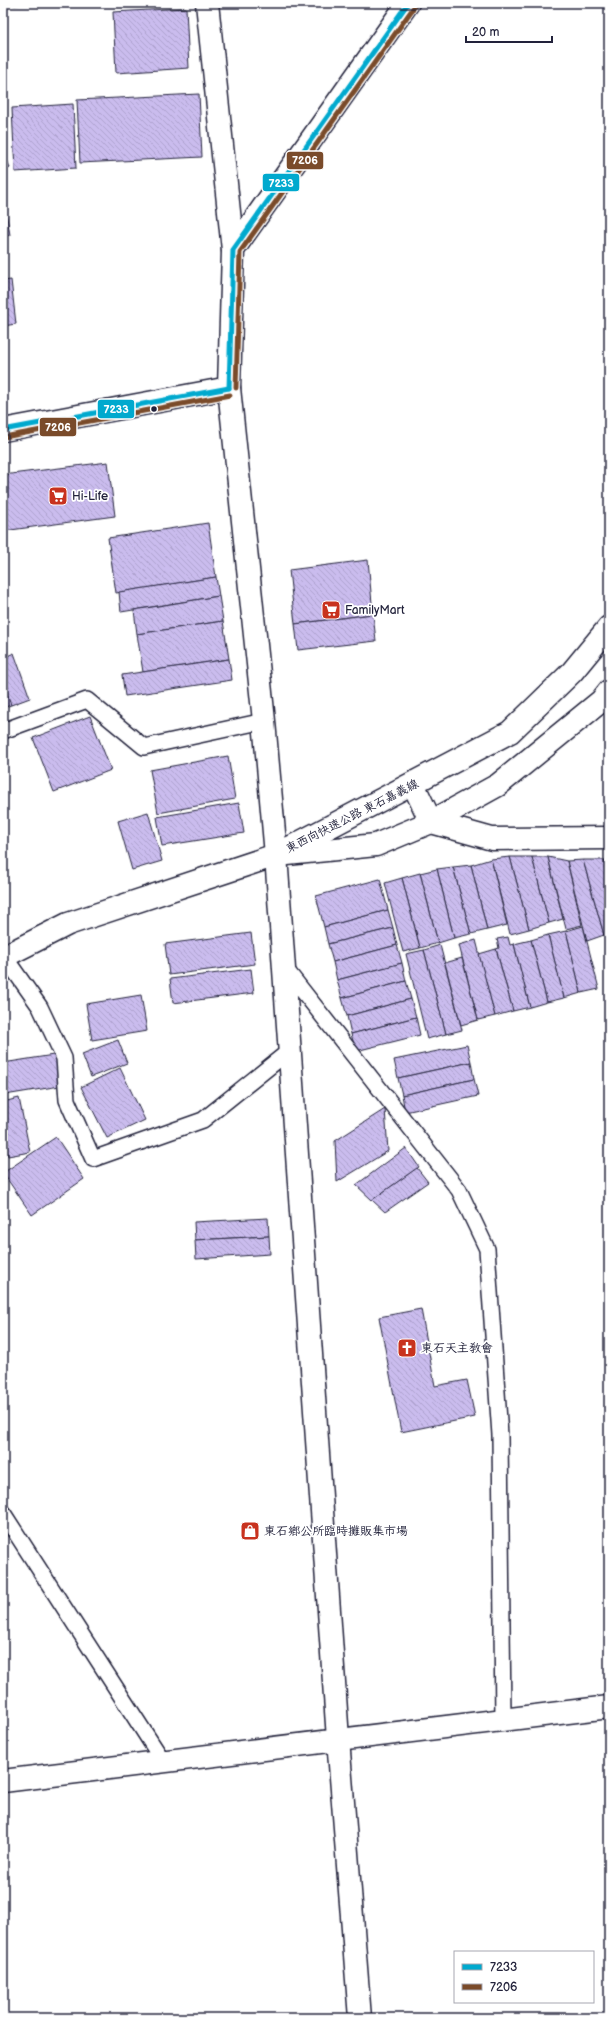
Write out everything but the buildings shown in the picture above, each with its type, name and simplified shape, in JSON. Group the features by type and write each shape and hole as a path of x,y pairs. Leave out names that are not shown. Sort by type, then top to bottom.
{"main road":[{"path":"207,3 233,250 229,388 264,721 276,855 338,1739 360,2018"},
{"path":"233,250 408,3"},
{"path":"3,430 229,388"},
{"name":"東西向快速公路 東石嘉義線","path":"276,855 510,732 572,672 609,627"},
{"name":"東西向快速公路 東石嘉義線","path":"276,855 376,845 431,822 498,785 601,701 609,691"},
{"path":"413,784 431,822 492,839 609,838"},
{"path":"4,956 68,924 276,855"},
{"path":"3,1781 609,1707"}],"lane":[{"path":"3,730 87,700 144,747 264,721"},
{"path":"4,956 40,1007 64,1058 66,1100 93,1159 203,1120 289,1051"},
{"path":"283,967 459,1190 487,1249 500,1435 503,1719"},
{"path":"3,1513 163,1761"}],"transit line":[{"name":"7233","path":"229,388 233,250 408,3"},
{"name":"7206","path":"236,388 240,252 414,7"},
{"name":"7233","path":"3,430 229,388"},
{"name":"7206","path":"4,437 230,395"}],"place":[{"name":"Hi-Life","path":"58,496"},
{"name":"FamilyMart","path":"331,610"},
{"name":"東石天主教會","path":"407,1348"},
{"name":"東石鄉公所臨時攤販集市場","path":"250,1531"}]}
